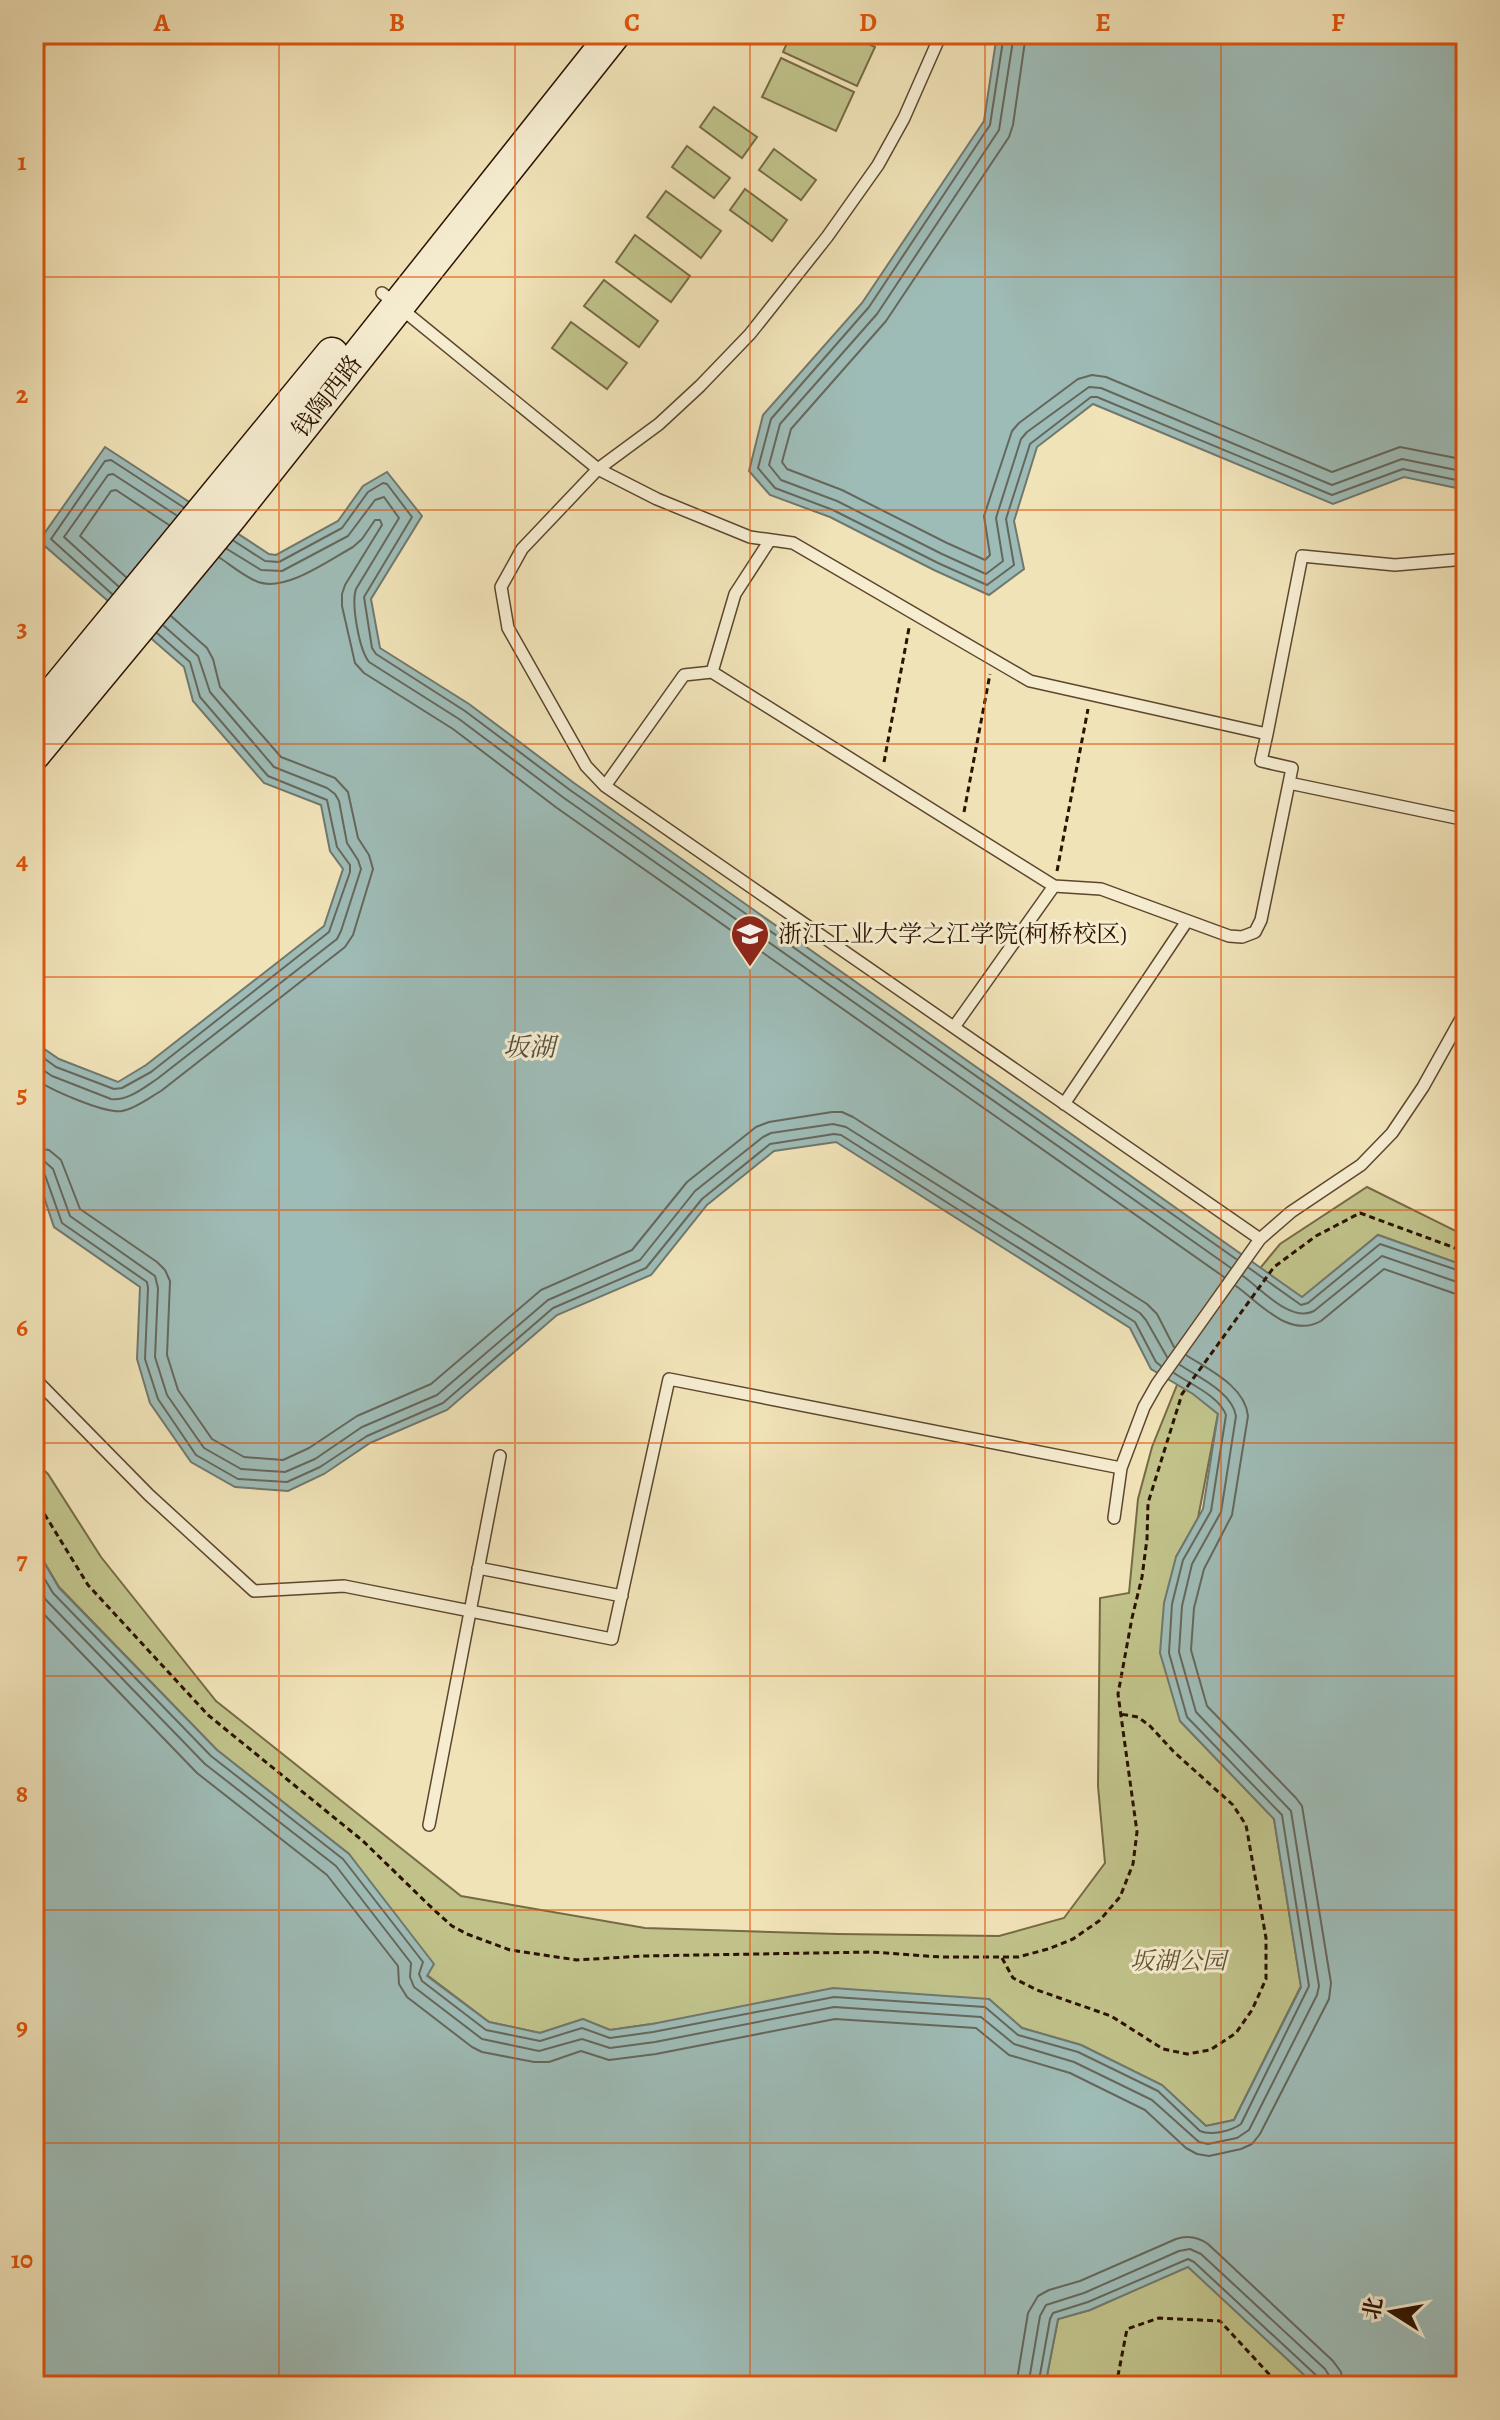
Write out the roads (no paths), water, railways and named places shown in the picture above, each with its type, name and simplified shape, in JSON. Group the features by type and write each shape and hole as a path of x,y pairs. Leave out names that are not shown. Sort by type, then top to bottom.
{"street":[{"name":"钱陶西路","path":"390,300 592,34"},
{"name":"钱陶西路","path":"34,717 123,626 390,300 614,34"},
{"name":"钱陶西路","path":"34,754 123,626"}],"lane":[{"path":"941,34 904,118 878,165 836,225 760,322 659,424 598,469 522,549 501,587 508,628 586,766 605,786 1260,1239"},
{"path":"390,300 598,469 671,505 750,537 793,543 1030,681 1267,734"},
{"path":"712,672 735,594 770,540"},
{"path":"605,786 684,675 712,672 1054,886 1101,889 1229,936 1242,937 1255,932 1261,920 1292,768 1261,761 1302,556 1395,565 1466,559"},
{"path":"1289,783 1466,820"},
{"path":"954,1027 1054,886"},
{"path":"1064,1104 1187,921"},
{"path":"1114,1518 1121,1468 1144,1407 1157,1384 1260,1239 1291,1212 1361,1165 1392,1133 1423,1087 1462,1017 1466,1004"},
{"path":"34,1378 149,1495 254,1591 344,1586 612,1639 669,1379 1121,1468"},
{"path":"429,1825 500,1456"},
{"path":"478,1568 622,1596"}],"water":[{"path":"997,34 1466,34 1466,490 1404,477 1333,504 1093,404 1037,447 1014,521 1024,569 989,595 830,517 770,495 749,471 763,415 862,303 984,121"},
{"name":"坂湖","path":"105,447 269,554 276,555 338,521 363,486 387,472 422,516 371,599 380,648 469,704 574,783 1302,1297 1378,1235 1466,1268 1466,2386 1316,2386 1188,2267 1090,2310 1058,2319 1045,2386 34,2386 34,1545 59,1588 217,1750 349,1854 434,1964 427,1976 489,2022 540,2033 583,2019 610,2030 833,1988 989,1999 1022,2028 1081,2045 1162,2085 1206,2126 1234,2120 1301,1987 1274,1819 1180,1721 1160,1653 1164,1603 1176,1557 1203,1509 1218,1414 1193,1394 1151,1369 1130,1328 836,1142 774,1151 707,1205 651,1275 557,1315 447,1410 370,1443 324,1474 288,1491 235,1487 191,1462 150,1403 137,1359 140,1287 54,1227 34,1167 34,1042 59,1059 118,1082 146,1065 324,926 343,869 330,851 321,805 264,783 193,701 184,667 39,541"}],"waterway":[{"path":"34,46 43,34"}],"place":[{"name":"浙江工业大学之江学院(柯桥校区)","path":"750,968"}],"park label":[{"name":"坂湖公园","path":"1178,1961"}]}
